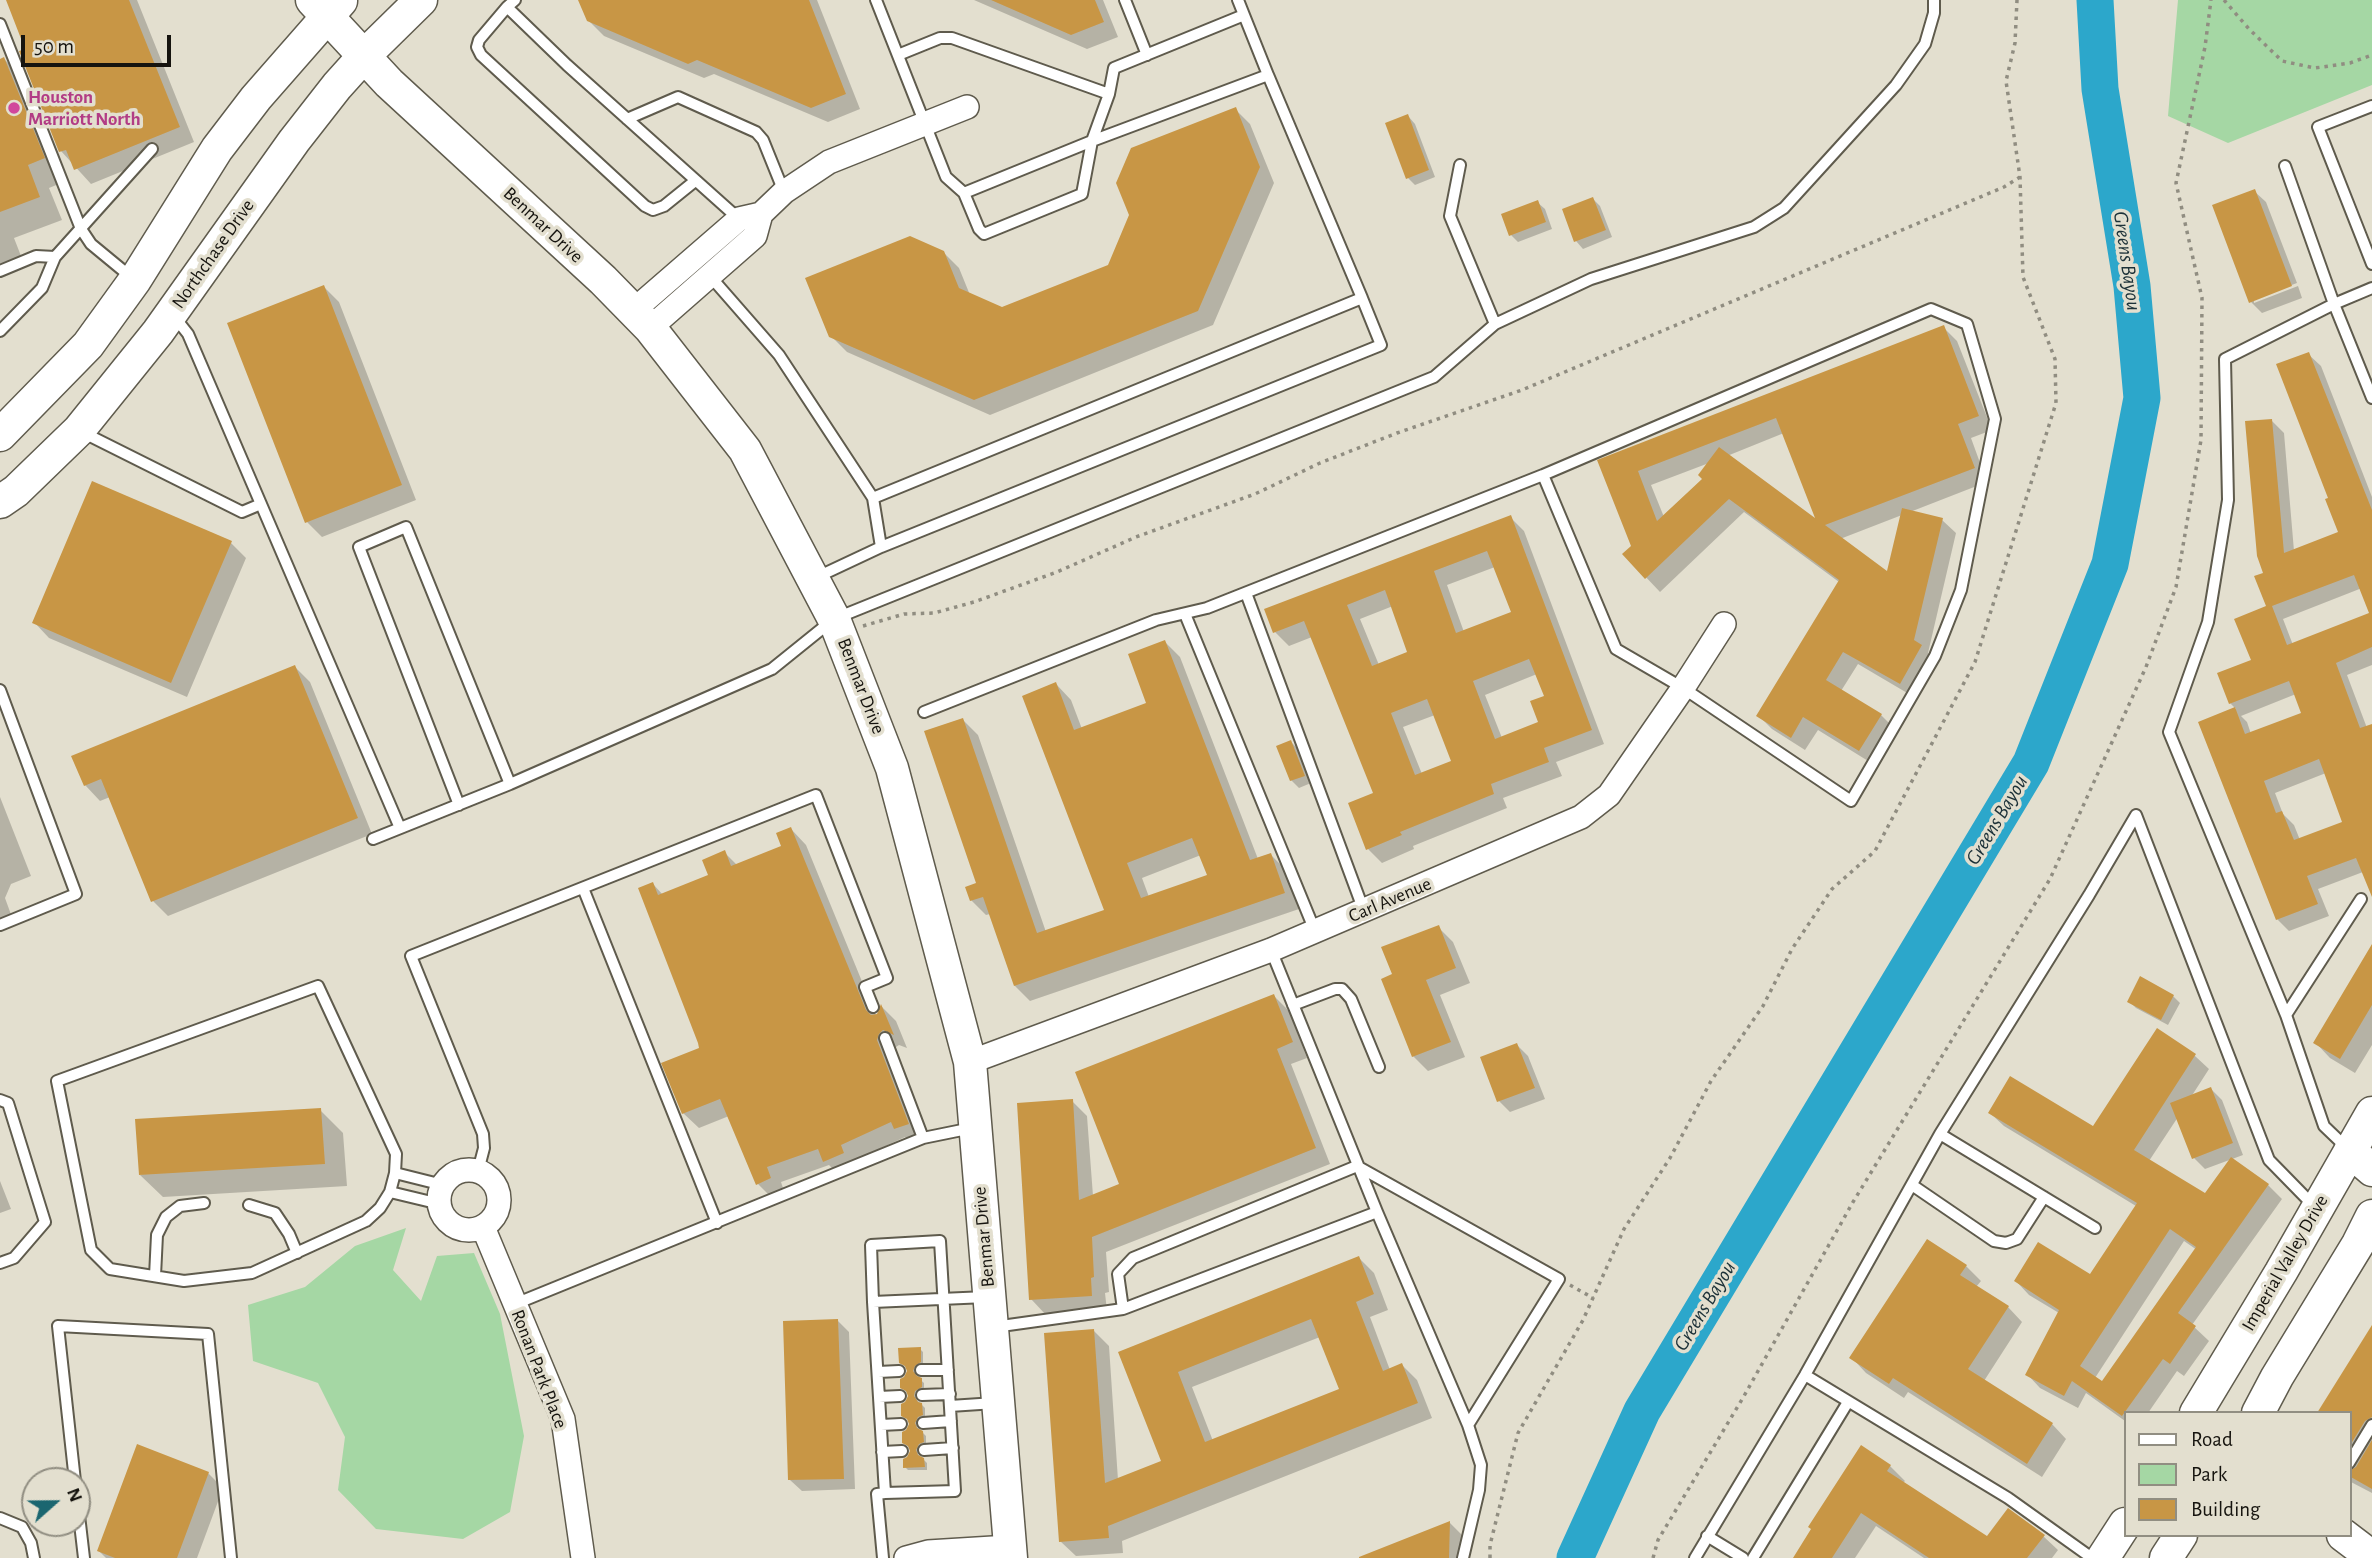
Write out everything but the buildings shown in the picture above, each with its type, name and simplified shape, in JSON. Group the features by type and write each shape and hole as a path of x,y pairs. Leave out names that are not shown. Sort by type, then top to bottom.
{"street":[{"name":"Northchase Drive","path":"0,502 16,491 79,430 172,313 294,141 364,56 421,0"},
{"name":"Benmar Drive","path":"327,5 364,56 389,83 642,319 745,450 815,578 843,615 892,768 971,1062 1010,1552"},
{"path":"0,435 88,345 135,280 217,149 327,5"},
{"path":"642,319 739,219 761,214 784,192 829,162 967,107"},
{"path":"642,319 710,276 755,236 761,214"},
{"path":"135,280 172,313"},
{"name":"Carl Avenue","path":"971,1062 1271,950 1581,817 1609,795 1724,624"},
{"name":"Imperial Valley Drive","path":"2197,1411 2281,1272 2316,1208 2361,1161 2372,1113"},
{"path":"478,1171 491,1179 499,1195 496,1214 482,1227 464,1229 448,1220 441,1195 448,1178 456,1172 478,1171"},
{"path":"2259,1411 2372,1216"},
{"name":"Ronan Park Place","path":"482,1227 563,1419 583,1558"},
{"path":"2103,1558 2124,1526"},
{"path":"2166,1558 2180,1537"},
{"path":"2346,1537 2372,1557"},
{"path":"906,1558 928,1552 1010,1552"}],"lane":[{"path":"876,0 946,177 964,193 979,229 984,234 1082,194 1092,141 1109,94 1114,68 1244,15"},
{"path":"1125,0 1147,55"},
{"path":"815,578 881,548 1381,345 1238,0"},
{"path":"373,839 510,785 772,669 843,615 1434,377 1495,324 1591,279 1754,227 1784,208 1903,75 1926,44 1934,13 1934,0"},
{"path":"695,181 664,206 653,210 645,206 481,55 477,47 479,40 511,3 567,65 739,219"},
{"path":"0,24 81,229 91,244 135,280"},
{"path":"898,55 940,38 952,38 1109,94"},
{"path":"964,193 1092,141 1268,75"},
{"path":"627,119 678,97 756,132 763,140 784,192"},
{"path":"2372,106 2319,127 2372,264"},
{"path":"0,331 42,288 55,257 152,149"},
{"path":"1460,165 1450,216 1495,324"},
{"path":"2285,166 2334,304 2372,398"},
{"path":"0,271 36,256 55,257"},
{"path":"710,276 779,355 873,498 881,548"},
{"path":"2361,1161 2324,1126 2286,1015 2169,732 2208,621 2228,500 2225,359 2334,304 2372,288"},
{"path":"873,498 1362,298"},
{"path":"924,712 1156,621 1207,608 1543,475 1931,309 1967,324 1995,419 1961,590 1935,656 1851,802 1683,688 1616,649 1543,475"},
{"path":"172,313 188,334 400,828"},
{"path":"79,430 242,512 261,504"},
{"path":"459,805 359,547 406,527 510,785"},
{"path":"1246,593 1364,911"},
{"path":"1185,614 1315,931"},
{"path":"0,690 76,894 0,925"},
{"path":"478,1171 484,1148 482,1134 411,956 816,795 887,978 866,987 873,1007"},
{"path":"1695,1558 1805,1375 1940,1134 2136,815 2269,1160 2316,1208"},
{"path":"583,888 717,1223"},
{"path":"2286,1015 2361,899"},
{"path":"1271,950 1357,1166 1468,1424 1481,1465 1479,1490 1463,1558"},
{"path":"318,986 396,1154 395,1173 390,1192 380,1208 366,1221 252,1273 184,1281 110,1269 91,1250 57,1081 318,986"},
{"path":"1293,1005 1335,989 1342,989 1351,999 1379,1067"},
{"path":"885,1038 923,1138"},
{"path":"0,1100 8,1103 45,1222 14,1258 0,1263"},
{"path":"515,1304 923,1138 976,1127"},
{"path":"1940,1134 2095,1228"},
{"path":"1357,1166 1559,1279 1468,1424"},
{"path":"1123,1309 1118,1274 1133,1258 1357,1166"},
{"path":"395,1173 441,1195"},
{"path":"1912,1185 1994,1241 2006,1243 2017,1239 2044,1197"},
{"path":"390,1192 441,1195"},
{"path":"155,1276 157,1235 166,1217 180,1206 204,1203"},
{"path":"249,1205 266,1209 282,1221 297,1253"},
{"path":"873,1301 944,1299 990,1312 1123,1309 1377,1212"},
{"path":"883,1558 877,1494 955,1491 940,1241 871,1245 885,1493"},
{"path":"73,1467 58,1326 208,1334 231,1558"},
{"path":"921,1370 948,1370"},
{"path":"878,1372 899,1371"},
{"path":"1805,1375 2007,1498 2092,1558"},
{"path":"922,1395 950,1394"},
{"path":"879,1398 900,1396"},
{"path":"1753,1558 1849,1402"},
{"path":"950,1406 998,1403"},
{"path":"923,1423 951,1421"},
{"path":"881,1425 901,1424"},
{"path":"2351,1460 2372,1425"},
{"path":"924,1450 953,1448"},
{"path":"882,1452 902,1451"},
{"path":"0,1518 22,1527 31,1543 34,1558"},
{"path":"1707,1536 1743,1558"},
{"path":"82,1537 84,1558"}],"path":[{"path":"1653,1558 1658,1540 1744,1396 1853,1202 2050,879 2146,667 2176,587 2201,440 2202,298 2176,183 2205,47 2211,0"},
{"path":"2224,0 2282,61 2315,68 2350,63 2372,55"},
{"path":"843,615 860,626 904,614 934,612 974,602 1057,572 1136,537 1255,494 1345,453 1522,390 2004,187 2020,177"},
{"path":"1559,1279 1593,1298"}],"green space":[{"path":"2178,0 2372,0 2372,85 2228,143 2168,116"},
{"path":"406,1228 393,1270 421,1301 437,1256 474,1253 500,1314 524,1436 510,1512 463,1539 376,1529 338,1490 345,1437 318,1383 253,1361 248,1305 305,1287 355,1246"}],"waterway":[{"name":"Greens Bayou","path":"1575,1558 1642,1411 2031,763 2110,564 2142,398 2132,286 2100,89 2095,0"}],"place":[{"name":"Houston Marriott North","path":"14,108"}]}
